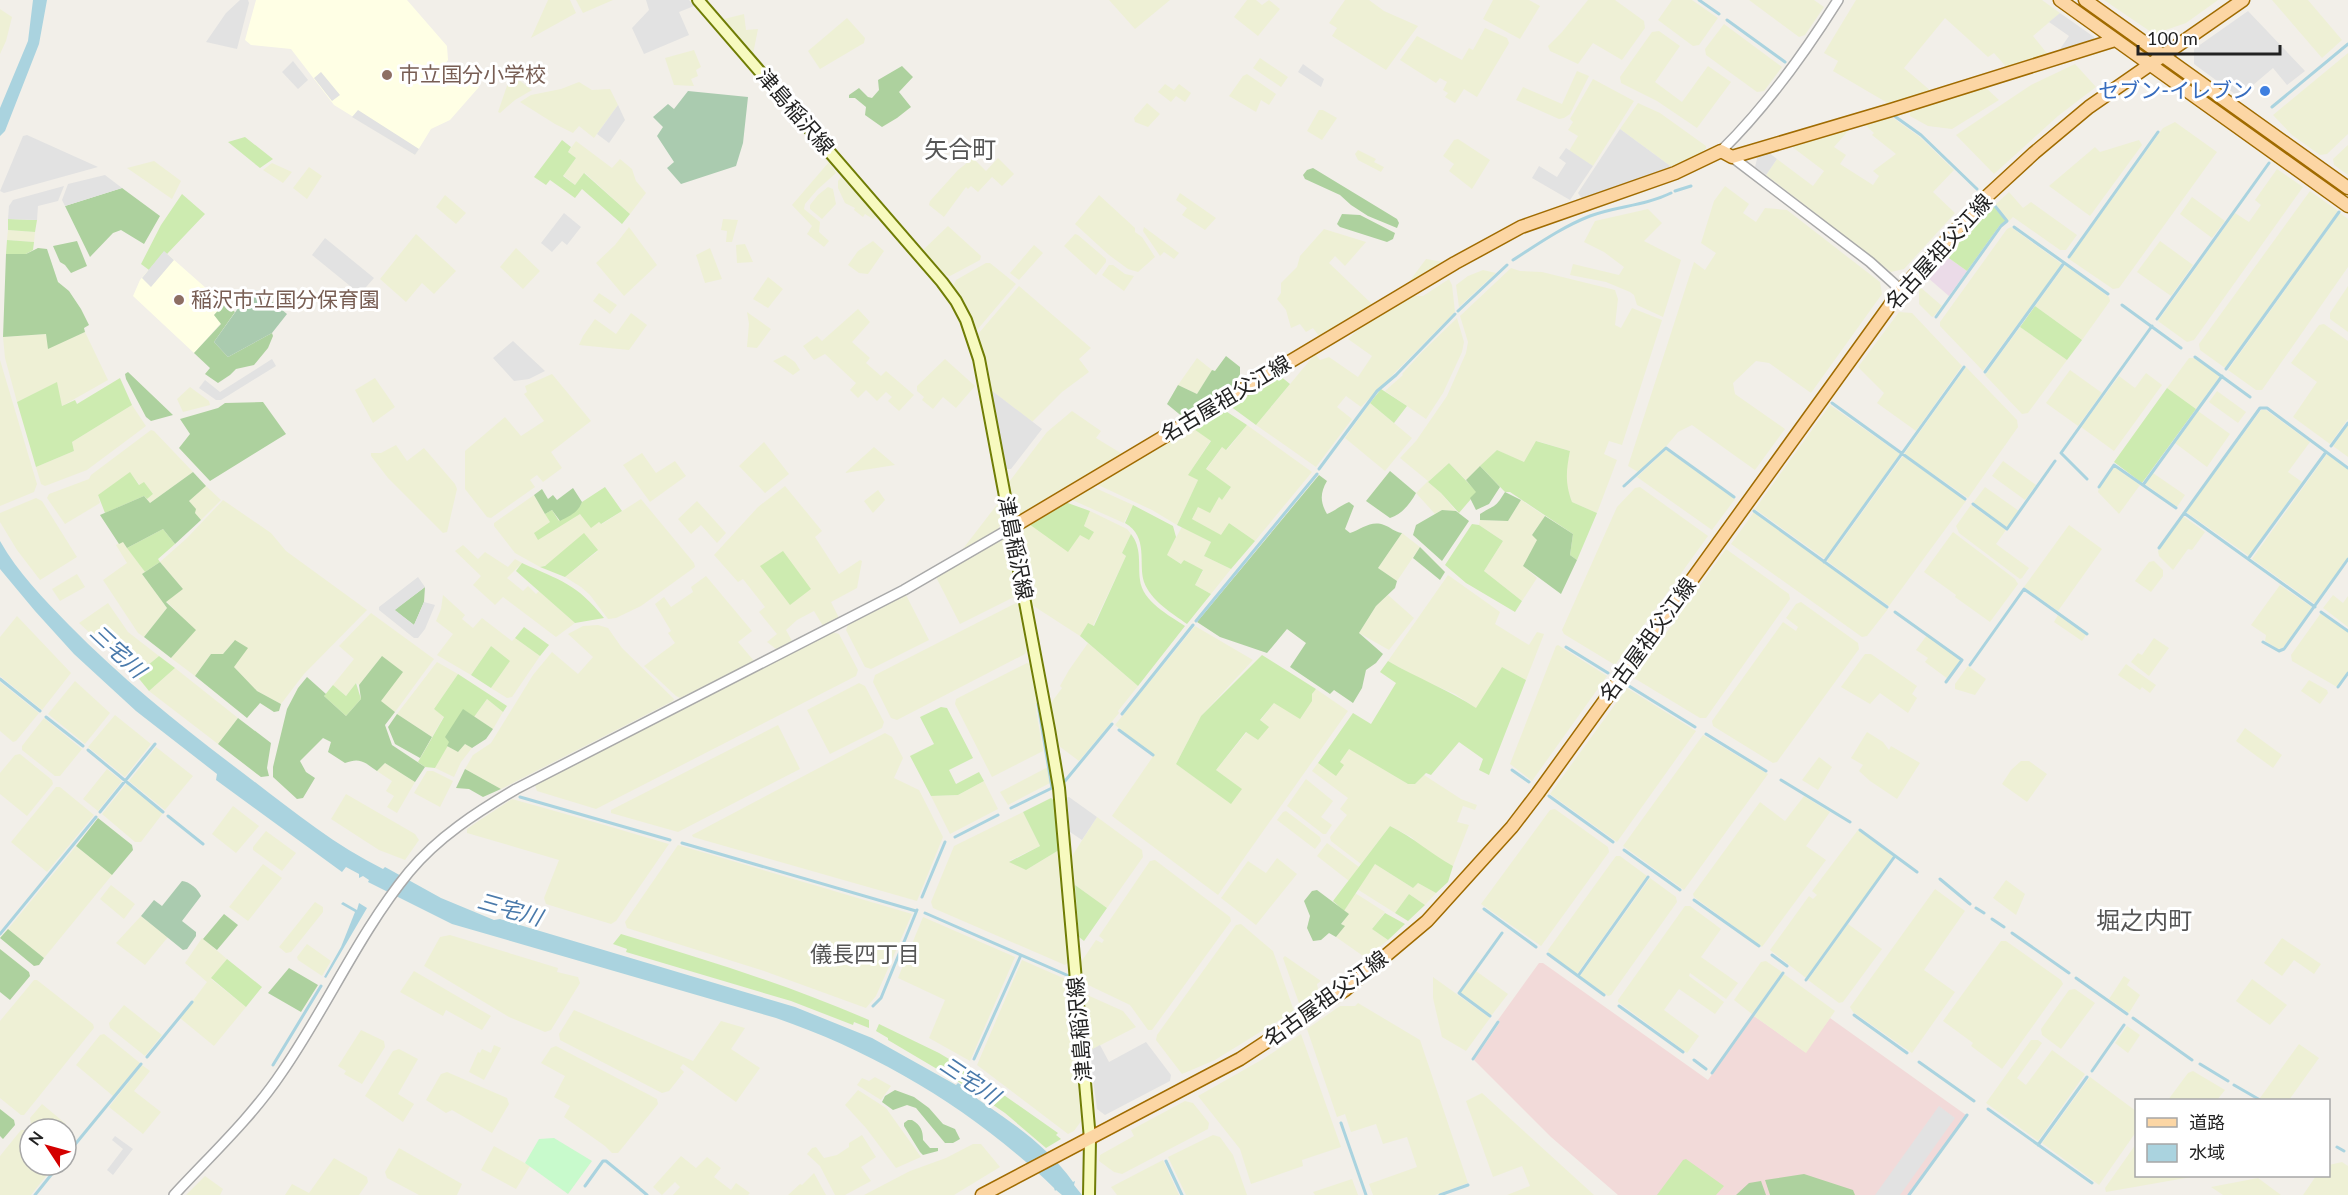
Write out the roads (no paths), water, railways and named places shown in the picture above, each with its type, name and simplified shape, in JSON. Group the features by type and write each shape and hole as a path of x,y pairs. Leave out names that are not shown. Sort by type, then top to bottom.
{"main road":[{"name":"津島稲沢線","path":"698,0 942,282 956,301 973,337 1059,788 1090,1139 1090,1192"},
{"path":"2060,0 2348,206"},
{"path":"2085,0 2348,188"},
{"name":"名古屋祖父江線","path":"982,1195 1240,1059 1345,990 1399,946 1454,892 1512,827 1901,290 1984,200 2034,153 2089,108 2243,0"},
{"name":"名古屋祖父江線","path":"1011,528 1455,263 1521,227 1726,154 1892,110 2115,40"}],"street":[{"path":"1838,0 1802,57 1726,154 1870,262 1901,290"},
{"path":"174,1195 250,1113 279,1077 310,1031 387,901 409,872 451,832 479,810 516,789 904,590 1011,528"}],"water":[{"path":"33,0 47,0 39,44 5,131 0,136 0,108 28,41"},
{"path":"0,541 23,575 41,595 89,645 132,684 220,756 311,824 364,859 383,869 385,867 441,898 494,920 500,919 795,1007 872,1038 956,1085 958,1083 960,1087 1006,1118 1049,1154 1073,1182 1075,1181 1074,1185 1082,1195 1062,1195 1055,1191 1024,1160 959,1110 889,1067 815,1032 776,1018 452,924 368,882 369,880 363,876 359,878 359,874 346,867 342,872 216,780 217,774 136,711 74,654 0,569"},
{"path":"343,902 357,910 359,903 367,908 326,978 324,977 341,947 355,912 341,904"}],"waterway":[{"path":"1699,0 1719,14"},
{"path":"1727,20 1785,62"},
{"path":"2272,107 2348,44"},
{"path":"1893,115 1921,135 1977,189"},
{"path":"2069,257 2158,132"},
{"path":"2157,319 2269,163"},
{"path":"1675,191 1691,186"},
{"path":"1513,260 1580,220 1610,210 1651,201 1671,193"},
{"path":"1936,317 2001,226 2007,221 1995,206"},
{"path":"2226,369 2339,212"},
{"path":"2014,227 2108,294"},
{"path":"1985,372 2064,263"},
{"path":"1458,311 1507,265"},
{"path":"2122,305 2181,348"},
{"path":"1319,469 1377,391 1396,375 1455,314"},
{"path":"2087,479 2061,453 2152,326"},
{"path":"2195,357 2250,397"},
{"path":"1824,562 1964,367"},
{"path":"2143,485 2222,376"},
{"path":"1832,403 1965,499"},
{"path":"2159,548 2260,408 2267,408 2348,468"},
{"path":"2331,446 2348,423"},
{"path":"1624,486 1666,448 1734,497"},
{"path":"2248,559 2326,452"},
{"path":"1973,504 2007,529 2055,461"},
{"path":"2099,487 2114,465 2176,508"},
{"path":"1196,621 1317,474"},
{"path":"1754,511 1887,607"},
{"path":"2184,513 2315,607"},
{"path":"2263,642 2279,651 2284,649 2348,559"},
{"path":"1970,665 2024,589 2087,634"},
{"path":"1895,612 1962,660 1946,682"},
{"path":"2321,612 2348,631"},
{"path":"1122,714 1193,625"},
{"path":"1566,647 1608,673"},
{"path":"2338,687 2348,673"},
{"path":"0,679 40,711"},
{"path":"1629,686 1695,727"},
{"path":"1011,808 1052,788 1038,704"},
{"path":"46,717 83,746"},
{"path":"1065,781 1112,724"},
{"path":"1119,730 1153,755"},
{"path":"1706,734 1766,771"},
{"path":"100,812 155,744"},
{"path":"88,750 163,812"},
{"path":"1512,770 1529,782"},
{"path":"1781,780 1850,822"},
{"path":"1549,796 1613,842"},
{"path":"520,797 670,840"},
{"path":"955,837 998,815"},
{"path":"168,816 203,844"},
{"path":"0,934 96,817"},
{"path":"1860,830 1917,872"},
{"path":"922,897 945,842"},
{"path":"682,843 916,911"},
{"path":"1624,850 1680,890"},
{"path":"1806,980 1895,856"},
{"path":"1578,976 1648,877"},
{"path":"1940,879 1970,904"},
{"path":"1694,900 1759,946"},
{"path":"1976,908 1984,913"},
{"path":"1484,909 1536,947"},
{"path":"873,1006 881,998 917,910"},
{"path":"925,913 1069,976"},
{"path":"1992,919 2004,927"},
{"path":"1490,1016 1459,993 1502,933"},
{"path":"2012,933 2069,973"},
{"path":"1548,954 1604,995"},
{"name":"三宅川","path":"974,1059 1021,955"},
{"path":"1772,955 1787,966"},
{"path":"1712,1073 1783,973"},
{"path":"2076,978 2127,1014"},
{"path":"273,1065 321,986"},
{"path":"147,1057 192,1002"},
{"path":"1619,1006 1683,1052"},
{"path":"1854,1015 1907,1053"},
{"path":"2133,1018 2192,1060"},
{"path":"1473,1059 1498,1022"},
{"path":"2092,1071 2124,1025"},
{"path":"1694,1060 1706,1069"},
{"path":"1919,1062 1974,1101"},
{"path":"78,1141 141,1064"},
{"path":"2200,1064 2228,1081"},
{"path":"2038,1145 2087,1077"},
{"path":"2234,1085 2258,1099"},
{"path":"1988,1109 2092,1183"},
{"path":"1909,1195 1967,1115"},
{"path":"1341,1123 1366,1195"},
{"path":"2337,1147 2344,1151"},
{"path":"585,1186 603,1161 606,1161 639,1188"},
{"path":"1166,1161 1182,1195"},
{"path":"35,1195 49,1177"},
{"path":"1440,1195 1468,1185"},
{"path":"640,1189 647,1195"}],"place":[{"name":"市立国分小学校","path":"387,75"},
{"name":"セブン-イレブン","path":"2265,91"},
{"name":"稲沢市立国分保育園","path":"179,300"}],"district":[{"name":"矢合町","path":"960,150"},
{"name":"堀之内町","path":"2144,921"},
{"name":"儀長四丁目","path":"865,954"}]}
